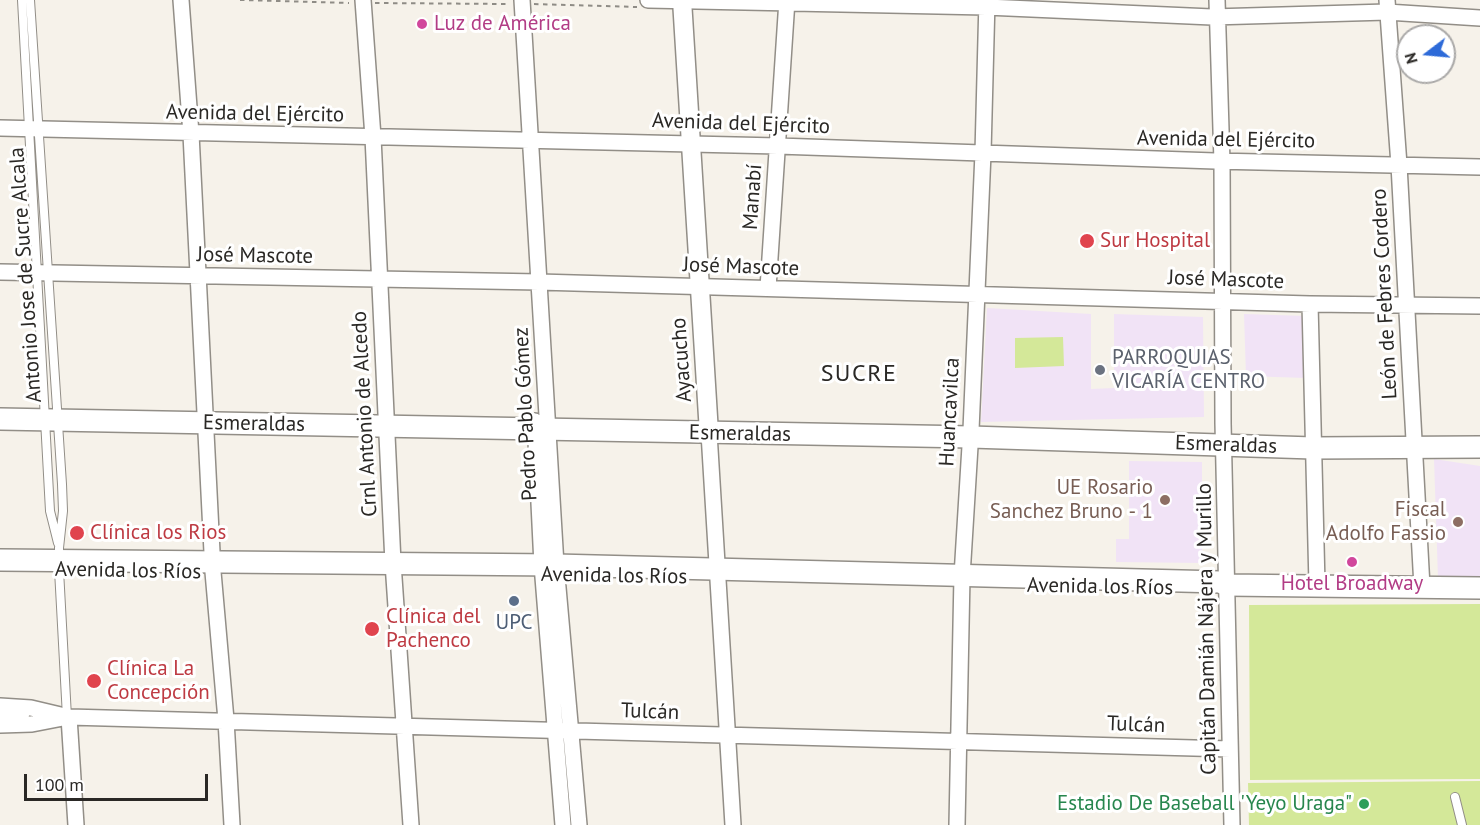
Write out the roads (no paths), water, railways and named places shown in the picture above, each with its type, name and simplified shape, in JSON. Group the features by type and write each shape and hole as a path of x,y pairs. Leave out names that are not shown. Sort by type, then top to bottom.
{"main road":[{"name":"Esmeraldas","path":"0,409 50,414 205,418 971,433 1313,443 1414,443 1480,447"},
{"name":"Esmeraldas","path":"0,419 50,414"},
{"name":"Esmeraldas","path":"1414,443 1480,438"},
{"name":"Avenida los Ríos","path":"0,560 59,559 212,567 394,567 717,573 962,581 1213,582 1227,585 1480,588"},
{"name":"Avenida los Ríos","path":"0,568 59,559"}],"street":[{"path":"182,0 191,134 212,567 232,825"},
{"name":"Crnl Antonio de Alcedo","path":"363,0 373,137 394,567 411,825"},
{"name":"Pedro Pablo Gómez","path":"522,0 539,282 542,425 550,570 563,730 563,825"},
{"path":"648,0 987,4 1217,17 1387,6 1480,18"},
{"name":"Capitán Damián Nájera y Murillo","path":"1217,0 1222,162 1224,440 1232,825"},
{"name":"Ayacucho","path":"682,1 733,825"},
{"name":"Manabí","path":"768,288 787,2"},
{"name":"Huancavilca","path":"957,825 962,581 971,433 987,4"},
{"name":"León de Febres Cordero","path":"1387,6 1399,165 1422,587"},
{"name":"Avenida del Ejército","path":"0,128 778,146 1222,162 1480,167"},
{"name":"José Mascote","path":"0,272 539,282 976,296 1480,306"},
{"path":"1310,304 1317,585"},
{"name":"Tulcán","path":"0,706 31,708 69,717"},
{"name":"Tulcán","path":"0,724 32,724 69,717 225,720 1230,749"},
{"name":"Antonio Jose de Sucre Alcala","path":"69,717 76,825"},
{"name":"Pedro Pablo Gómez","path":"563,730 579,825"}],"lane":[{"name":"Antonio Jose de Sucre Alcala","path":"22,0 34,129 50,414 63,511 59,559 65,692 69,717"},
{"name":"Antonio Jose de Sucre Alcala","path":"30,0 34,129 50,414 50,511 59,559"},
{"path":"0,714 69,717"},
{"path":"1455,797 1462,825"}],"place":[{"name":"Luz de América","path":"422,24"},
{"name":"Sur Hospital","path":"1087,241"},
{"name":"PARROQUIAS VICARÍA CENTRO","path":"1100,370"},
{"name":"UE Rosario Sanchez Bruno - 1","path":"1165,500"},
{"name":"Fiscal Adolfo Fassio","path":"1458,522"},
{"name":"Clínica los Rios","path":"77,533"},
{"name":"Hotel Broadway","path":"1352,562"},
{"name":"UPC","path":"514,601"},
{"name":"Clínica del Pachenco","path":"372,629"},
{"name":"Clínica La Concepción","path":"94,681"},
{"name":"Estadio De Baseball 'Yeyo Uraga\"","path":"1364,804"}],"district":[{"name":"SUCRE","path":"859,374"}]}
